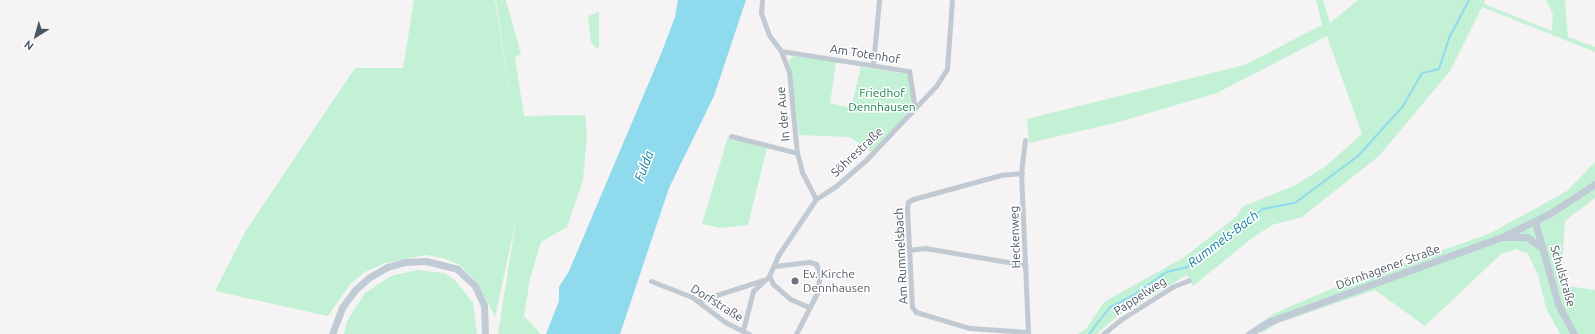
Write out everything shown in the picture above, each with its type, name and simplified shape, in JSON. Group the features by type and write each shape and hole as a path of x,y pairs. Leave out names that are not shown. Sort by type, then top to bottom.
{"street":[{"name":"In der Aue","path":"762,0 761,13 769,35 781,51 789,72 797,153 802,172 816,199"},
{"path":"872,65 879,0"},
{"name":"Söhrestraße","path":"743,330 748,304 753,291 769,276 775,266 779,254 816,199 852,173 936,86 947,69 952,0"},
{"name":"Am Totenhof","path":"781,51 909,71 915,108"},
{"name":"In der Aue","path":"731,136 797,153"},
{"name":"Heckenweg","path":"1025,140 1022,173 1028,333"},
{"name":"Am Rummelsbach","path":"1022,173 986,179 908,202 909,250 912,307 916,312 969,328 1028,333"},
{"name":"Dörnhagener Straße","path":"1249,334 1271,321 1502,237 1535,222 1595,184"},
{"name":"Schulstraße","path":"1535,222 1558,304 1574,334"},
{"path":"1502,237 1527,237 1538,243 1544,251"},
{"path":"909,250 925,248 1026,265"},
{"path":"332,334 343,306 356,289 370,277 399,264 426,261 457,269 474,286 484,305 485,334"},
{"path":"775,266 810,262 816,264 820,274 819,284 796,334"},
{"path":"769,276 773,284 790,299 809,307"},
{"name":"Dorfstraße","path":"651,280 698,301 725,322 749,334"},
{"path":"698,301 763,280"},
{"name":"Pappelweg","path":"1103,334 1120,320 1172,287 1189,280"}],"green space":[{"path":"414,0 495,0 513,119 496,0 506,0 521,54 515,57 524,116 585,115 587,136 583,180 567,227 541,242 530,279 524,316 541,334 498,334 516,220 495,317 478,284 460,265 443,258 426,255 385,263 365,272 350,284 328,316 215,291 245,232 355,68 403,68"},
{"path":"1316,0 1323,0 1330,23 1358,0 1485,0 1484,4 1552,31 1553,15 1546,0 1565,0 1568,37 1595,47 1595,52 1482,7 1450,71 1379,156 1302,217 1272,225 1251,239 1193,286 1187,275 1116,317 1097,334 1078,334 1086,329 1104,302 1183,258 1237,216 1242,207 1296,185 1326,166 1362,134 1327,36 1217,93 1115,123 1029,143 1027,119 1244,65 1322,25"},
{"path":"599,12 599,47 596,48 591,42 588,16"},
{"name":"Friedhof Dennhausen","path":"793,56 836,62 830,103 851,108 861,67 908,74 914,107 872,152 850,137 799,135 789,60"},
{"path":"728,137 767,148 748,225 721,228 702,224"},
{"path":"1595,162 1595,198 1565,221 1561,285 1595,290 1595,334 1560,334 1546,308 1538,275 1528,254 1516,249 1501,254 1425,326 1375,290 1278,323 1262,333 1254,327 1275,313 1338,286 1489,234 1567,191"},
{"path":"417,270 444,273 455,280 473,303 477,334 344,334 347,321 365,293 391,276"}],"water":[{"name":"Fulda","path":"678,0 746,0 714,96 669,188 620,334 546,334 559,301 559,287 569,271 661,54 675,17"}],"waterway":[{"name":"Rummels-Bach","path":"1089,334 1109,308 1135,294 1167,272 1187,267 1263,209 1295,203 1358,156 1403,106 1422,73 1439,69 1449,38 1469,0"}],"place":[{"name":"Ev. Kirche Dennhausen","path":"795,281"}]}
